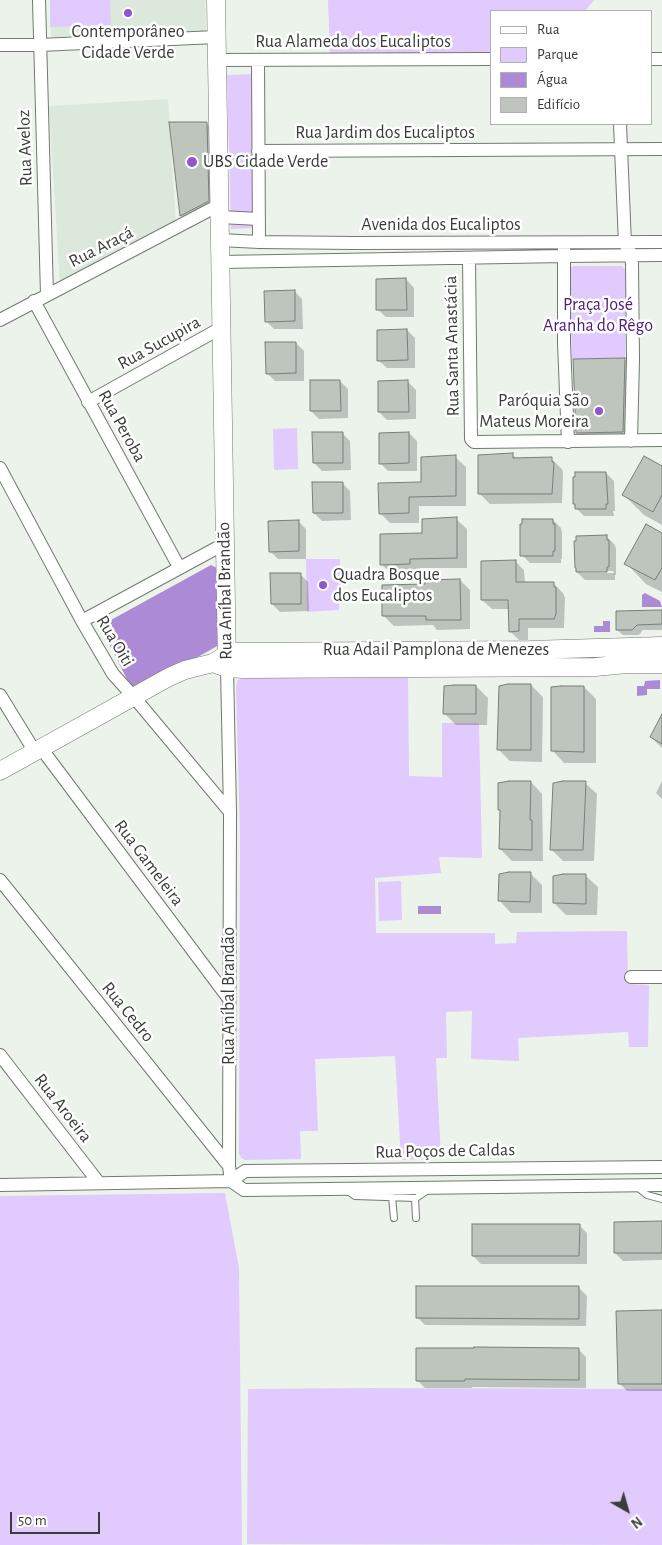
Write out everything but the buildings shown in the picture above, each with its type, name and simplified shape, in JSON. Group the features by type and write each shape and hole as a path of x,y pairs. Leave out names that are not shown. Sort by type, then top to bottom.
{"main road":[{"name":"Rua Aníbal Brandão","path":"216,0 224,544 222,662"},
{"name":"Rua Adail Pamplona de Menezes","path":"0,771 133,696 185,670 222,662 355,668 399,667 530,658 566,646 662,646"},
{"path":"355,668 360,664 376,662 378,651"},
{"name":"Rua Adail Pamplona de Menezes","path":"222,662 236,652 422,651 530,658 595,667 628,664 662,664"},
{"path":"399,667 400,658 403,655 416,655 422,651"}],"street":[{"name":"Rua Aveloz","path":"39,0 47,295"},
{"path":"0,45 216,37"},
{"name":"Rua Alameda dos Eucaliptos","path":"216,60 490,59"},
{"path":"258,60 260,242"},
{"path":"620,125 626,243 631,256 631,441"},
{"name":"Rua Jardim dos Eucaliptos","path":"258,151 662,149"},
{"path":"220,211 259,219"},
{"name":"Rua Araçá","path":"0,320 47,295 220,211"},
{"name":"Avenida dos Eucaliptos","path":"220,240 458,243 662,242"},
{"path":"564,242 564,343 568,442 662,440"},
{"name":"Rua Santa Anastácia","path":"458,243 463,258 471,439 476,443 568,442"},
{"name":"Avenida dos Eucaliptos","path":"221,262 662,255"},
{"name":"Rua Peroba","path":"34,302 179,567"},
{"name":"Rua Sucupira","path":"88,402 221,328"},
{"name":"Rua Oiti","path":"0,468 82,622 113,674 230,812"},
{"path":"82,622 179,567 224,544"},
{"name":"Rua Aníbal Brandão","path":"222,662 230,812 229,1166 231,1181"},
{"name":"Rua Gameleira","path":"0,695 38,750 229,998"},
{"name":"Rua Cedro","path":"0,880 229,1166"},
{"path":"631,977 662,977"},
{"name":"Rua Aroeira","path":"0,1055 99,1183"},
{"name":"Rua Poços de Caldas","path":"0,1185 231,1181 245,1171 662,1167"},
{"name":"Rua Poços de Caldas","path":"231,1181 244,1190 662,1185"}],"lane":[{"path":"635,1186 647,1196 662,1199"},
{"path":"345,1189 355,1196 414,1198 432,1188"},
{"path":"392,1198 394,1218"},
{"path":"414,1198 416,1218"}],"shaded area":[{"name":"Contemporâneo Cidade Verde","path":"50,0 205,0 206,33 51,37"},
{"path":"168,99 176,224 60,286 49,106"}],"green space":[{"path":"50,0 110,0 111,25 50,27"},
{"path":"328,0 594,0 586,10 490,10 490,53 330,55"},
{"path":"254,74 253,228 231,229 227,75"},
{"name":"Praça José Aranha do Rêgo","path":"574,266 622,266 626,270 625,358 572,359 569,268"},
{"path":"297,428 298,469 274,470 273,429"},
{"name":"Quadra Bosque dos Eucaliptos","path":"306,559 340,559 339,610 307,612"},
{"path":"242,678 408,678 409,776 442,777 442,723 479,723 482,858 439,857 441,873 375,878 376,933 495,933 495,944 516,943 517,932 627,931 628,984 649,985 648,1047 629,1047 628,1032 518,1038 519,1061 471,1059 472,1011 446,1012 447,1058 436,1058 441,1158 401,1160 395,1056 315,1059 318,1131 300,1131 301,1159 245,1160 241,1158 239,1153 240,833 236,687 237,681"},
{"path":"401,881 402,920 379,921 378,882"},
{"path":"225,1193 239,1268 242,1545 0,1545 0,1196"},
{"path":"248,1389 662,1389 662,1545 247,1544"}],"water":[{"path":"211,565 217,568 219,645 134,693 100,626"},
{"path":"645,593 660,601 662,607 642,607 642,595"},
{"path":"603,621 610,621 610,632 594,632 594,626 603,626"},
{"path":"660,680 660,689 647,689 647,695 637,696 637,686 644,686 645,681"},
{"path":"418,906 441,906 441,914 418,914"}],"place":[{"name":"Contemporâneo Cidade Verde","path":"128,13"},
{"name":"UBS Cidade Verde","path":"192,162"},
{"name":"Paróquia São Mateus Moreira","path":"599,411"},
{"name":"Quadra Bosque dos Eucaliptos","path":"323,585"}]}
